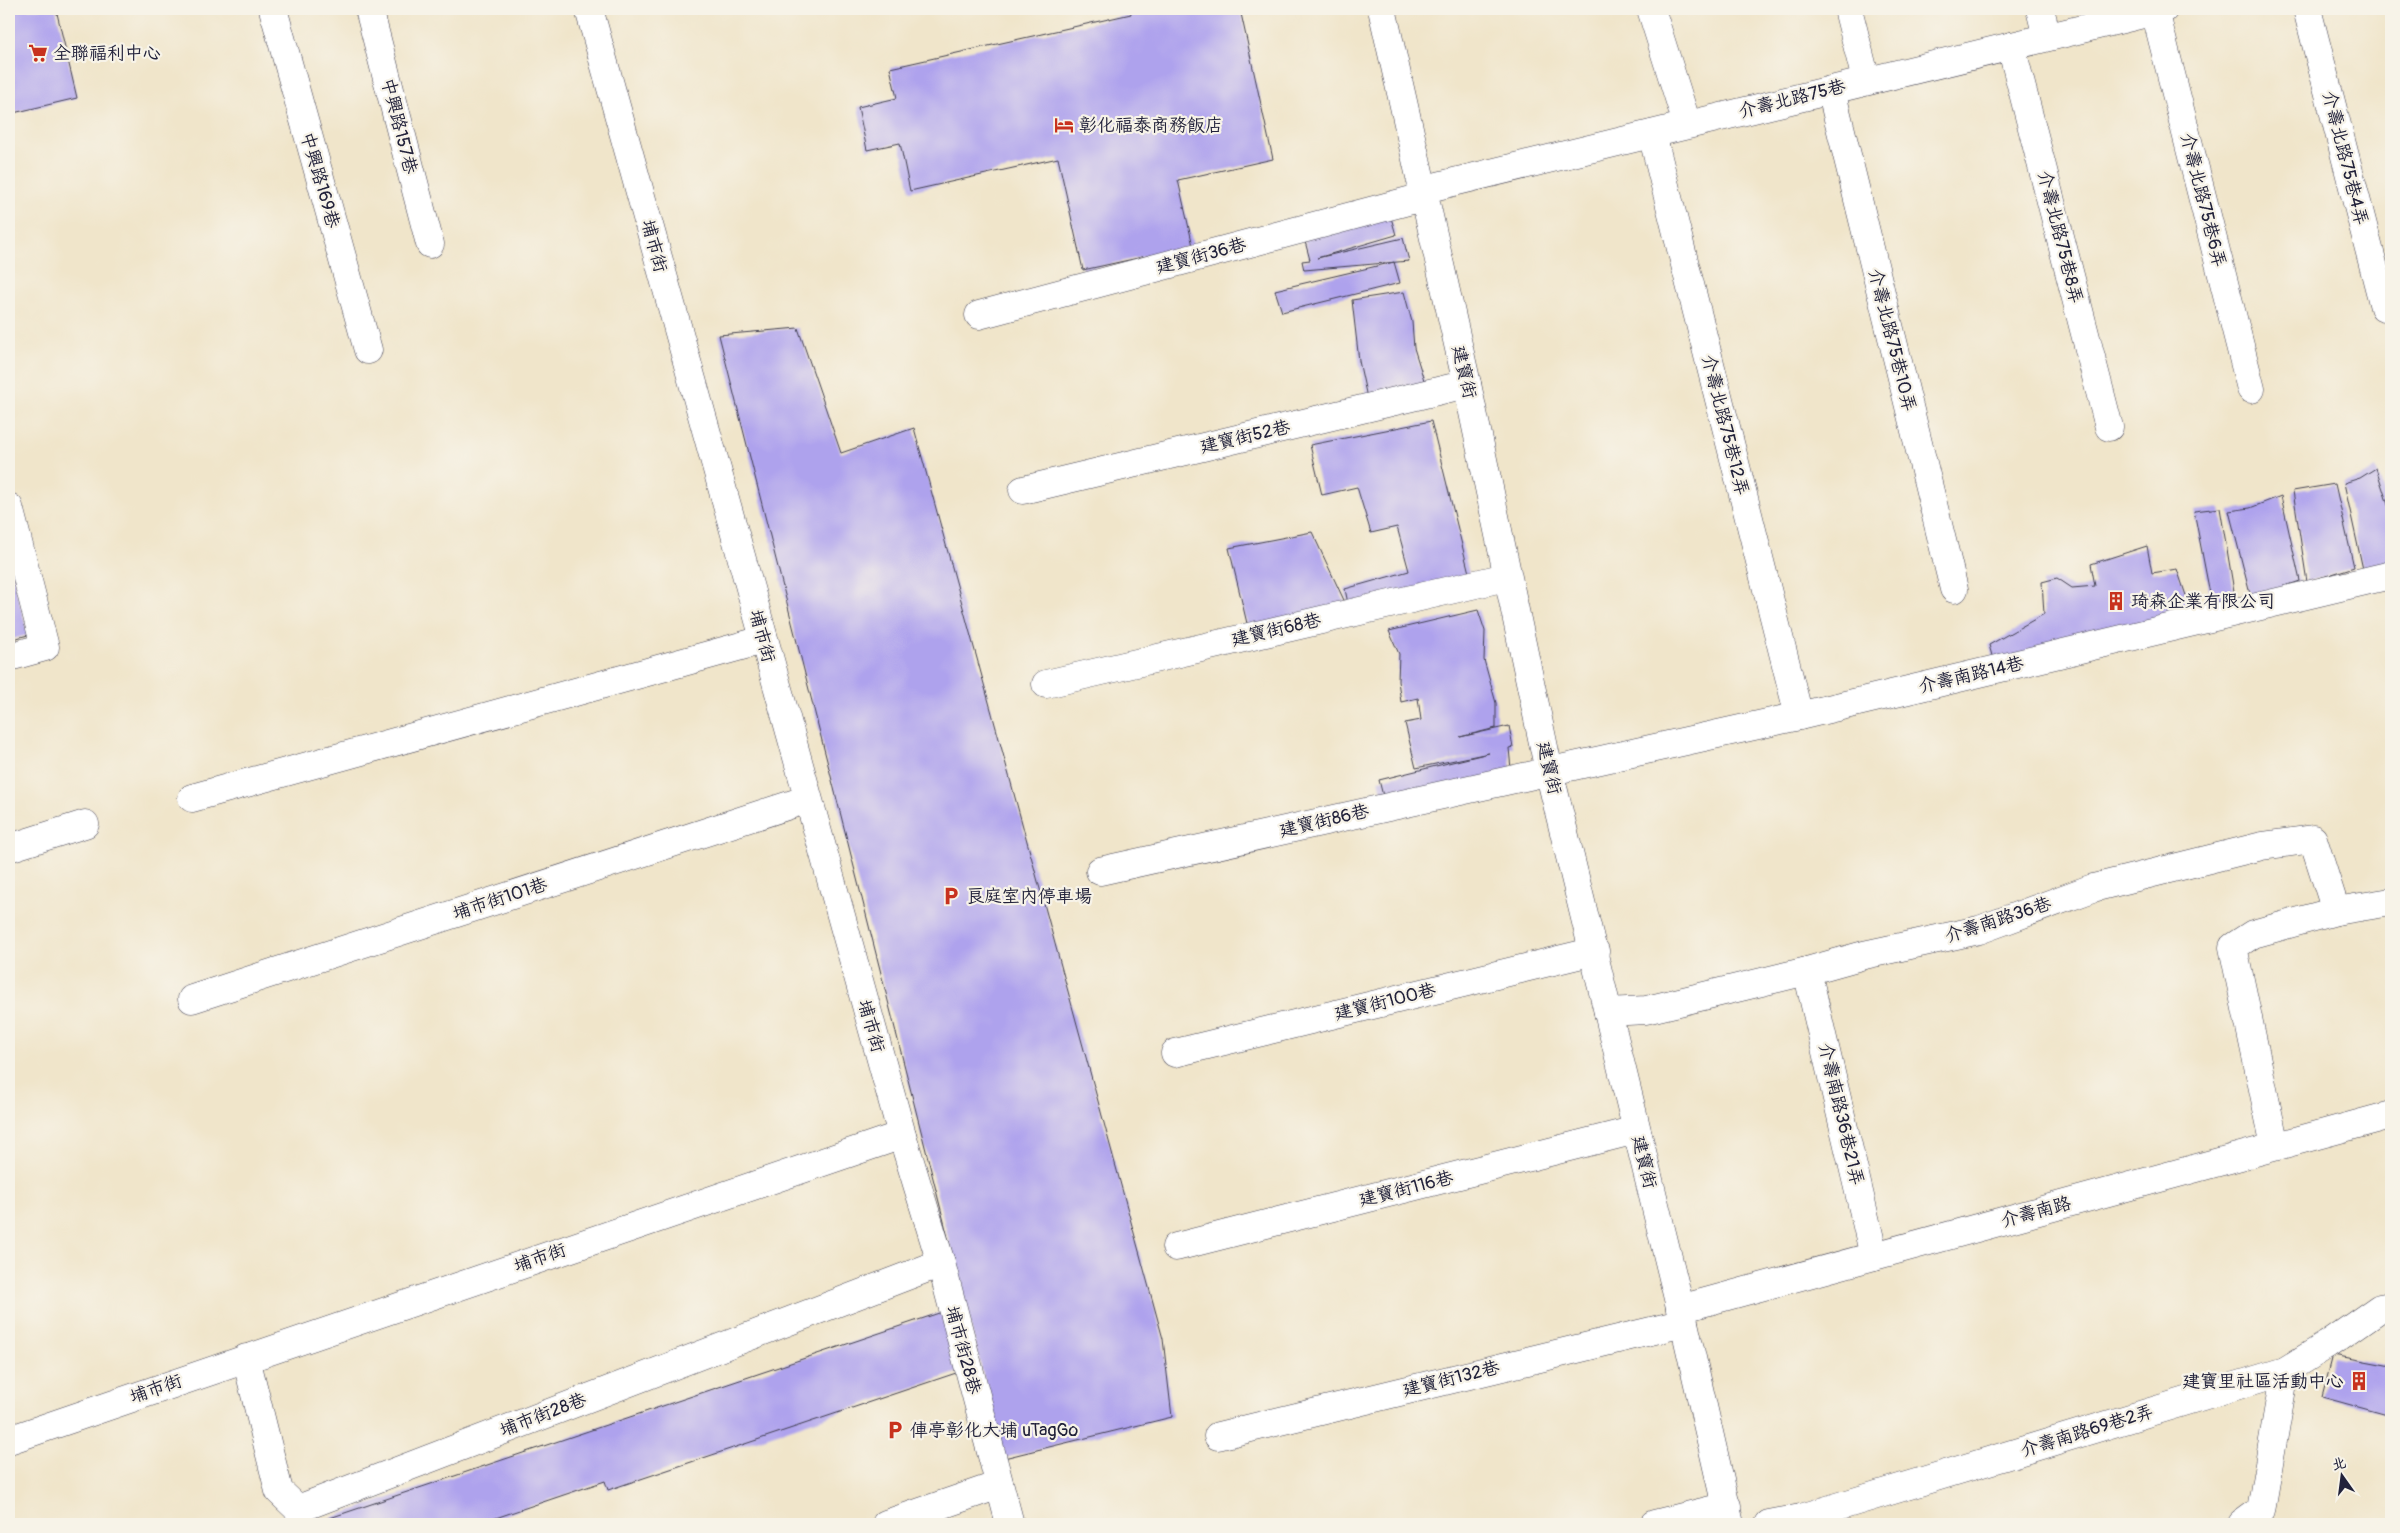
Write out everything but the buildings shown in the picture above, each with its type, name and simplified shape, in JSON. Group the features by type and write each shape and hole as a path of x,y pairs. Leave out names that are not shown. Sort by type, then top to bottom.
{"street":[{"name":"中興路169巷","path":"273,9 368,350"},
{"name":"中興路157巷","path":"369,9 430,244"},
{"name":"埔市街","path":"9,1440 902,1135 589,9"},
{"name":"建寶街","path":"1382,9 1422,193 1467,384 1506,577 1549,771 1729,1515"},
{"path":"1651,9 1687,124"},
{"path":"1848,9 1866,80"},
{"path":"2040,9 2047,37"},
{"name":"介壽北路75巷4弄","path":"2307,9 2384,307"},
{"name":"介壽北路75巷","path":"1422,193 1687,124 2159,10"},
{"name":"介壽北路75巷6弄","path":"2159,10 2251,389"},
{"name":"介壽北路75巷8弄","path":"2011,46 2109,427"},
{"name":"介壽北路75巷10弄","path":"1831,90 1954,589"},
{"name":"介壽北路75巷12弄","path":"1652,134 1799,716"},
{"name":"建寶街36巷","path":"979,315 1422,193"},
{"name":"建寶街52巷","path":"1023,490 1467,384"},
{"path":"9,507 45,647 9,657"},
{"name":"介壽南路14巷","path":"1549,771 1799,716 2391,575"},
{"name":"建寶街68巷","path":"1046,684 1506,577"},
{"path":"192,798 764,640"},
{"name":"建寶街86巷","path":"1100,871 1549,771"},
{"name":"埔市街101巷","path":"192,1000 808,800"},
{"path":"9,848 85,824"},
{"name":"介壽南路36巷","path":"1608,1012 1646,1010 1807,971 1864,955 1979,930 2092,888 2262,846 2313,839 2336,911"},
{"path":"2275,1146 2233,948 2253,934 2336,911 2391,902"},
{"name":"建寶街100巷","path":"1175,1053 1594,951"},
{"name":"介壽南路36巷21弄","path":"1807,971 1874,1256"},
{"name":"介壽南路","path":"1682,1316 1874,1256 2391,1115"},
{"name":"建寶街116巷","path":"1176,1247 1636,1130"},
{"name":"埔市街28巷","path":"902,1135 941,1262 998,1485 1010,1524"},
{"name":"埔市街28巷","path":"246,1358 279,1491 298,1509 941,1262"},
{"name":"介壽南路69巷2弄","path":"1769,1524 1801,1518 2285,1371 2327,1345 2380,1308 2391,1306"},
{"name":"建寶街132巷","path":"1218,1436 1682,1316"},
{"path":"2242,1524 2262,1510 2285,1371"},
{"path":"886,1524 998,1485"},
{"path":"1654,1524 1729,1515"}],"place":[{"name":"全聯福利中心","path":"38,53"},
{"name":"彰化福泰商務飯店","path":"1064,125"},
{"name":"琦森企業有限公司","path":"2116,601"},
{"name":"良庭室內停車場","path":"951,896"},
{"name":"建寶里社區活動中心","path":"2359,1381"},
{"name":"俥亭彰化大埔 uTagGo","path":"895,1430"}]}
